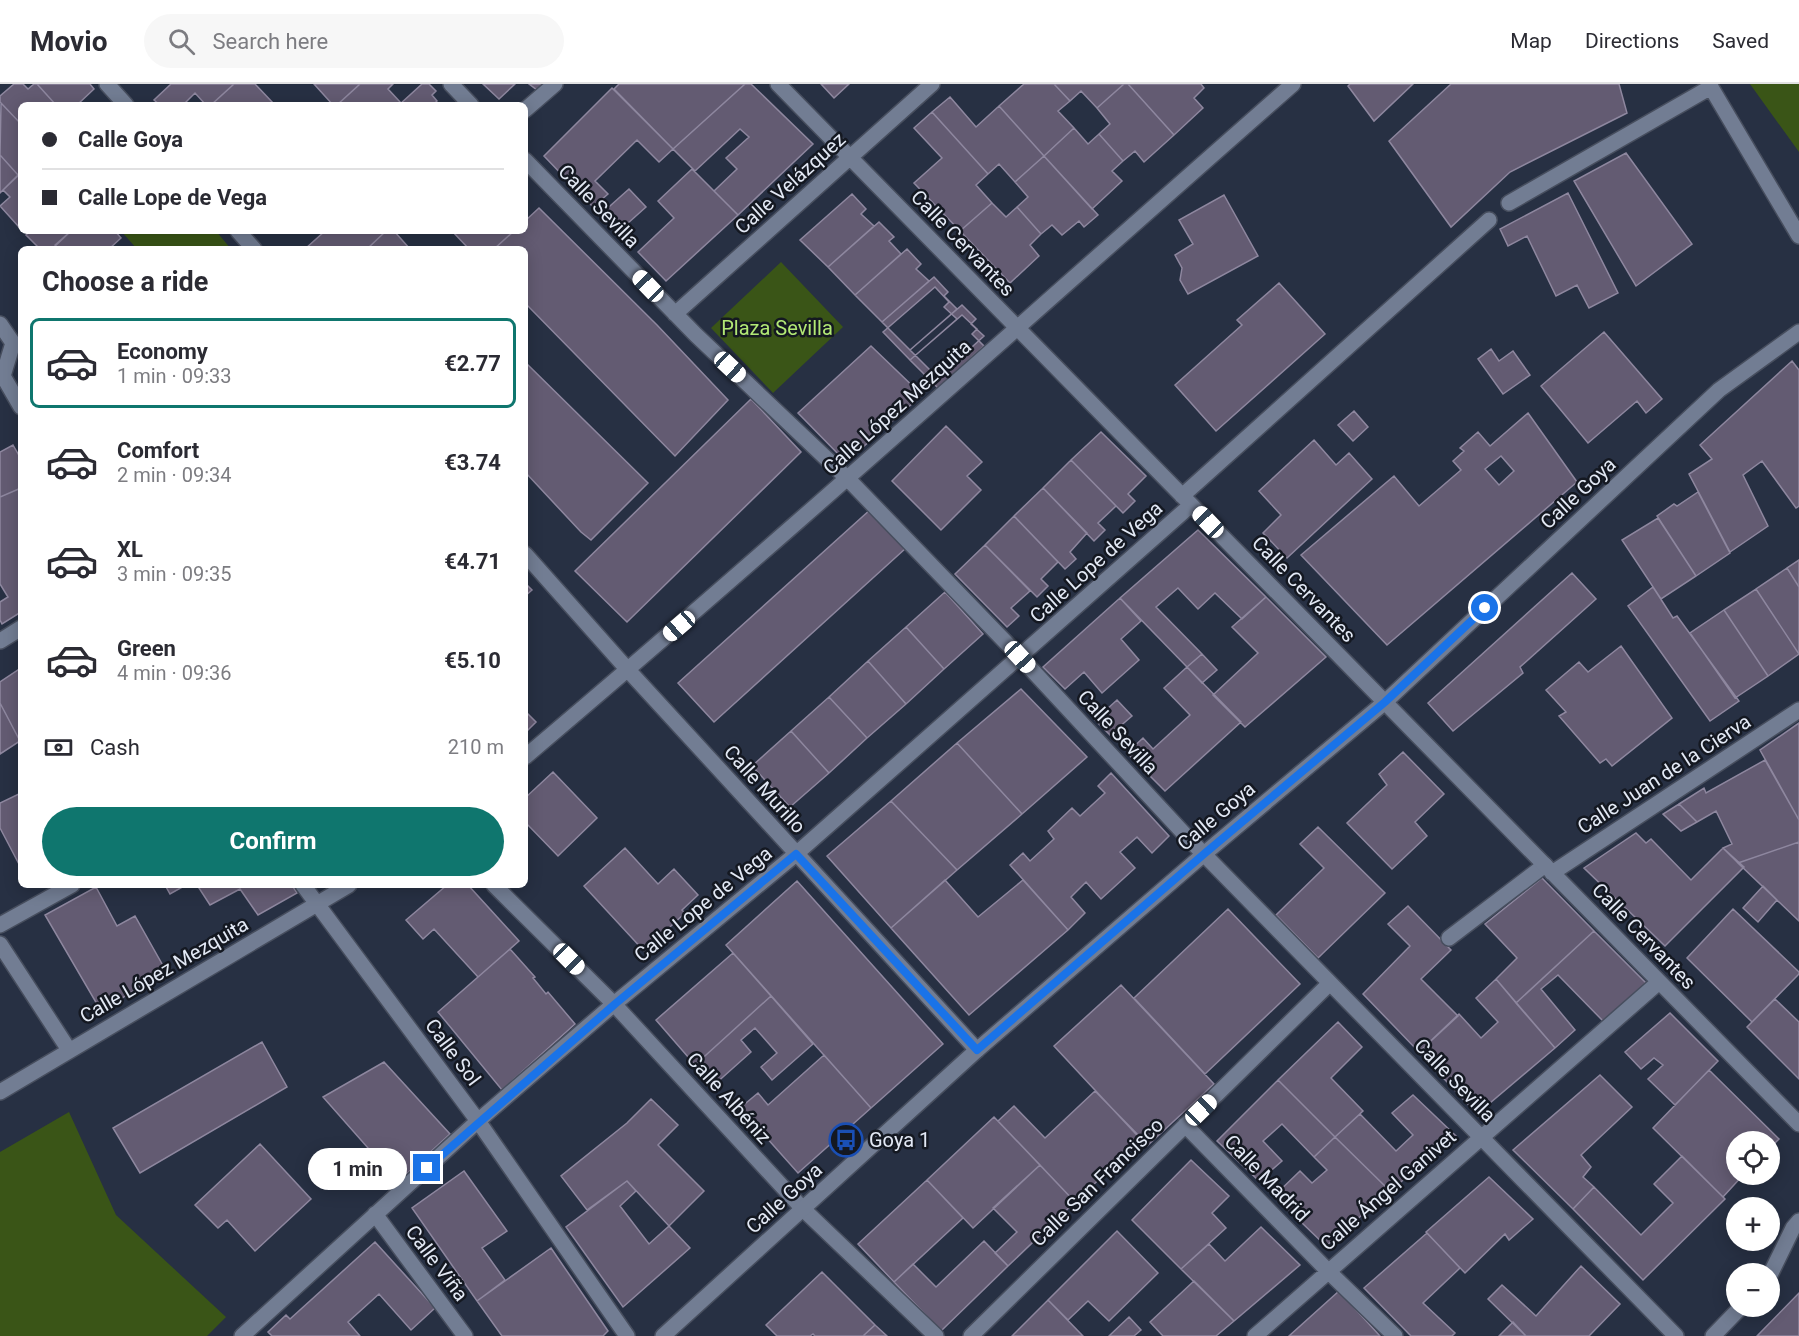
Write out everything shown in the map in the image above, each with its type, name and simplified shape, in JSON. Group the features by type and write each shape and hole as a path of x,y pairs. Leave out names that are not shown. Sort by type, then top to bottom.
{"street":[{"path":"107,84 123,102"},
{"path":"451,84 468,102"},
{"path":"528,107 555,84"},
{"name":"Calle Cervantes","path":"778,84 1799,1124"},
{"name":"Calle Velázquez","path":"675,314 932,84"},
{"name":"Calle López Mezquita","path":"528,755 848,479 1293,84"},
{"path":"1509,203 1710,85 1799,236"},
{"name":"Calle Sevilla","path":"528,163 675,314 848,479 1020,657 1204,854 1676,1336"},
{"name":"Calle Lope de Vega","path":"242,1336 478,1121 796,854 1020,657 1489,220"},
{"path":"241,234 251,246"},
{"path":"0,324 17,345 2,376 18,402"},
{"name":"Calle Goya","path":"663,1336 977,1050 1204,854 1385,702 1719,390 1799,332"},
{"name":"Calle Murillo","path":"528,557 628,670 977,1050"},
{"path":"0,641 18,630"},
{"name":"Calle Juan de la Cierva","path":"1449,938 1548,869 1799,710"},
{"path":"0,925 67,888"},
{"name":"Calle Sol","path":"305,888 478,1121 627,1336"},
{"name":"Calle López Mezquita","path":"0,1092 345,888"},
{"name":"Calle Albéniz","path":"497,888 615,1004 803,1209 936,1336"},
{"path":"0,944 69,1050"},
{"name":"Calle Ángel Ganivet","path":"1255,1336 1659,982"},
{"name":"Calle San Francisco","path":"971,1336 1330,983"},
{"name":"Calle Madrid","path":"1185,1125 1395,1336"},
{"name":"Calle Viña","path":"375,1214 465,1336"},
{"path":"1777,1263 1797,1227"},
{"path":"1713,1336 1731,1317"}],"green space":[{"path":"1750,84 1799,84 1799,152"},
{"path":"124,234 218,234 228,246 134,246"},
{"name":"Plaza Sevilla","path":"781,262 843,327 773,393 711,328"},
{"path":"69,1112 116,1215 226,1317 207,1336 0,1336 0,1152"}],"building":[{"path":"14,84 23,84 28,89 37,84 53,102 18,102 18,121 0,102 0,96"},
{"path":"37,84 90,84 94,89 80,102 53,102"},
{"path":"171,84 234,84 214,102 203,102 195,93 186,102 156,102 154,100"},
{"path":"234,84 255,84 272,102 214,102"},
{"path":"314,84 360,84 340,102 330,102"},
{"path":"360,84 393,84 388,89 400,102 340,102"},
{"path":"422,84 429,84 436,91 432,95 436,102 402,102"},
{"path":"483,84 515,84 499,99"},
{"path":"529,84 543,84 537,90"},
{"path":"619,84 745,84 673,149 614,89"},
{"path":"745,84 751,84 813,144 738,215 714,191 737,169 726,158 749,137 740,129 695,171 673,149"},
{"path":"821,84 849,84 834,98"},
{"path":"1024,84 1054,84 1070,101 1058,111 1074,128 1044,156 999,106"},
{"path":"1054,84 1124,84 1097,108 1081,91 1070,101"},
{"path":"1124,84 1128,84 1174,135 1144,162 1135,151 1123,161 1099,134 1110,124 1097,108"},
{"path":"1128,84 1201,84 1204,88 1194,98 1203,108 1174,135"},
{"path":"1350,84 1413,84 1374,121 1348,86"},
{"path":"1451,84 1619,84 1627,113 1510,172 1451,227 1389,141"},
{"path":"612,88 673,149 659,162 637,140 595,181 608,194 593,207 544,156"},
{"path":"950,97 976,127 999,106 1044,156 1015,182 999,164 988,174 932,112"},
{"path":"1,103 18,121 18,175 0,155"},
{"path":"932,112 988,174 976,185 992,203 960,231 914,183 942,158 914,128"},
{"path":"1074,128 1088,144 1099,134 1123,161 1112,171 1122,181 1092,209 1044,156"},
{"path":"1626,153 1692,244 1636,286 1574,181"},
{"path":"0,155 18,175 0,193"},
{"path":"1044,156 1098,215 1084,227 1079,221 1062,235 1052,225 1041,234 1017,207 1028,197 1015,182"},
{"path":"692,169 738,215 666,281 638,252 674,218 658,201"},
{"path":"18,176 18,226 0,206 10,197 3,190"},
{"path":"629,189 646,207 618,232 601,214"},
{"path":"1568,193 1618,293 1589,308 1577,285 1556,296 1527,236 1508,246 1500,229"},
{"path":"852,194 866,209 861,214 874,226 828,267 800,240"},
{"path":"1224,195 1258,256 1188,294 1180,280 1182,268 1175,255 1193,244 1179,220"},
{"path":"992,203 1006,217 1017,207 1041,234 1030,245 1039,256 1010,283 960,231"},
{"path":"539,208 657,325 728,400 675,456 528,306 528,246 497,246 511,234 528,234 528,218"},
{"path":"879,222 894,237 889,241 901,254 855,295 828,267"},
{"path":"68,234 55,246 37,246 26,235"},
{"path":"68,234 118,234 121,238 112,246 55,245"},
{"path":"322,234 383,234 370,246 308,246"},
{"path":"383,234 397,234 407,246 370,246"},
{"path":"455,234 511,234 497,246 466,246"},
{"path":"907,249 921,264 916,269 929,281 882,322 855,295"},
{"path":"934,277 948,292 944,296 957,309 910,350 882,322"},
{"path":"1279,283 1325,334 1216,431 1175,385 1242,325 1237,320"},
{"path":"935,287 949,302 944,307 957,319 910,360 883,332"},
{"path":"962,305 976,319 971,324 984,336 938,378 910,350"},
{"path":"962,315 977,329 972,334 984,346 938,388 910,360"},
{"path":"1604,332 1662,399 1646,413 1637,401 1588,443 1541,386"},
{"path":"871,346 922,395 846,462 798,413"},
{"path":"1491,349 1499,361 1513,351 1530,375 1503,394 1478,359"},
{"path":"1792,361 1799,370 1799,506 1796,508 1762,461 1743,475 1768,526 1730,552 1689,474 1712,459 1700,445"},
{"path":"528,365 648,483 591,540 528,475"},
{"path":"751,399 801,452 627,622 575,571"},
{"path":"1354,411 1368,427 1353,441 1338,425"},
{"path":"1528,413 1577,482 1387,645 1301,555 1394,476 1419,506 1461,470 1453,461 1464,451 1460,448 1478,432 1490,446","holes":["1501,456 1514,471 1499,485 1485,469"]},
{"path":"946,426 982,462 967,476 981,490 941,530 892,481"},
{"path":"1101,432 1146,476 1128,494 1135,501 1123,513 1071,460"},
{"path":"1314,440 1336,465 1349,453 1372,479 1287,558 1263,533 1281,515 1259,491"},
{"path":"13,445 18,454 18,489 0,497 0,452"},
{"path":"1071,460 1116,506 1098,523 1105,530 1094,541 1043,488"},
{"path":"1043,488 1087,533 1070,552 1076,559 1065,569 1014,516"},
{"path":"18,489 18,614 2,624 0,602 8,597 0,584 0,497"},
{"path":"1698,492 1730,553 1696,576 1657,516"},
{"path":"871,509 906,548 714,722 678,683"},
{"path":"1014,516 1058,562 1041,579 1048,586 1037,597 985,545"},
{"path":"1658,518 1696,576 1661,599 1622,540"},
{"path":"1198,530 1266,597 1242,619 1215,593 1198,609 1178,588 1156,607 1202,654 1187,667 1120,598"},
{"path":"985,545 1030,591 1011,608 1019,616 1007,627 955,574"},
{"path":"1799,560 1799,587 1787,568"},
{"path":"1787,568 1799,587 1799,654 1756,589"},
{"path":"1572,573 1596,599 1520,667 1523,673 1453,731 1428,703"},
{"path":"1653,587 1673,618 1677,616 1739,701 1710,721 1628,606"},
{"path":"1756,589 1799,654 1768,676 1724,610"},
{"path":"945,592 983,634 944,669 906,627"},
{"path":"1266,597 1326,657 1245,727 1213,695 1258,653 1232,627"},
{"path":"1120,598 1141,621 1121,639 1139,660 1102,693 1084,672 1065,689 1043,667"},
{"path":"1724,610 1768,676 1735,698 1690,633"},
{"path":"906,627 944,669 906,704 868,661"},
{"path":"1621,646 1672,718 1612,766 1606,759 1600,763 1559,716 1566,712 1546,690 1579,662 1588,672"},
{"path":"1202,654 1217,670 1202,683 1187,667"},
{"path":"868,661 906,704 867,738 829,697"},
{"path":"1187,667 1241,722 1165,791 1127,753 1143,738 1153,749 1190,715 1164,688"},
{"path":"18,670 18,737 0,703 0,682"},
{"path":"1021,689 1087,757 1022,814 957,743"},
{"path":"829,697 867,738 829,773 791,731"},
{"path":"1117,700 1132,716 1110,735 1095,720"},
{"path":"0,703 18,737 18,742 0,754"},
{"path":"528,714 536,722 528,730"},
{"path":"1799,723 1799,820 1760,750"},
{"path":"791,731 829,773 790,807 752,766"},
{"path":"957,743 1022,814 957,870 891,801"},
{"path":"1403,752 1444,794 1415,822 1427,836 1392,869 1347,823 1387,785 1379,774"},
{"path":"1765,760 1799,820 1799,842 1738,863 1723,848 1732,844 1716,811 1697,822 1679,804 1704,788 1706,793"},
{"path":"553,772 597,818 558,856 528,825 528,795"},
{"path":"1111,773 1169,836 1152,853 1137,837 1120,852 1135,868 1101,899 1086,882 1071,897 1085,913 1068,930 1010,865 1023,853 1030,861 1054,839 1048,831 1072,808 1080,816 1105,793 1098,786"},
{"path":"18,794 18,862 0,828 0,803"},
{"path":"891,801 957,870 891,928 827,856"},
{"path":"1679,804 1697,822 1681,831 1663,814"},
{"path":"1318,827 1385,893 1318,958 1276,915 1324,868 1300,844"},
{"path":"1636,833 1646,843 1651,839 1691,880 1723,848 1744,867 1665,946 1584,868"},
{"path":"1799,842 1799,921 1738,863"},
{"path":"625,848 658,884 674,869 698,895 682,910 685,913 644,951 584,886"},
{"path":"1542,878 1594,931 1516,1003 1496,979 1517,958 1485,924"},
{"path":"945,880 978,917 1023,880 1068,930 969,1015 891,928"},
{"path":"797,881 943,1044 871,1108 726,945"},
{"path":"1763,886 1777,900 1758,922 1743,908"},
{"path":"97,888 117,926 135,916 166,971 101,1011 45,915"},
{"path":"167,888 181,888 170,894"},
{"path":"199,888 294,888 297,893 258,915 240,889 210,905"},
{"path":"443,888 471,888 519,941 478,977 434,929 423,939 406,920"},
{"path":"1408,906 1451,950 1421,979 1458,1016 1419,1052 1363,994 1410,946 1388,924"},
{"path":"1228,909 1300,984 1205,1074 1134,998"},
{"path":"1733,909 1799,972 1752,1022 1687,958"},
{"path":"1594,931 1647,984 1603,1021 1558,975 1541,989 1575,1030 1555,1048 1516,1003"},
{"path":"510,949 535,977 533,978 546,994 548,992 575,1024 502,1090 438,1012"},
{"path":"733,953 771,996 695,1065 656,1020"},
{"path":"1496,979 1555,1048 1477,1114 1419,1052 1459,1014 1481,1038 1498,1022 1476,998"},
{"path":"1121,985 1214,1084 1147,1146 1054,1046"},
{"path":"771,996 813,1044 772,1080 761,1067 777,1053 755,1028 741,1040 751,1052 714,1085 695,1065"},
{"path":"1775,999 1799,1022 1799,1079 1747,1027"},
{"path":"1670,1013 1718,1061 1675,1105 1648,1079 1663,1065 1654,1058 1641,1069 1625,1052"},
{"path":"1338,1022 1362,1047 1331,1078 1363,1111 1335,1137 1278,1080"},
{"path":"262,1042 287,1087 140,1173 113,1128"},
{"path":"824,1055 871,1108 798,1173 740,1108 758,1093 768,1105"},
{"path":"384,1062 450,1134 398,1182 323,1097"},
{"path":"1709,1070 1771,1131 1726,1131 1726,1185 1734,1185 1723,1197 1653,1128"},
{"path":"1600,1075 1632,1107 1581,1155 1591,1167 1583,1177 1594,1187 1573,1209 1513,1150"},
{"path":"1278,1080 1335,1137 1314,1157 1282,1124 1263,1141 1282,1161 1259,1181 1217,1141"},
{"path":"1095,1091 1142,1139 1075,1202 998,1121 1014,1106 1045,1138"},
{"path":"1413,1095 1456,1136 1390,1191 1335,1137 1360,1114 1396,1151 1413,1135 1392,1113"},
{"path":"651,1099 678,1125 658,1145 704,1191 669,1226 627,1181 587,1210 561,1176 627,1123"},
{"path":"994,1117 1040,1165 973,1228 927,1180"},
{"path":"1335,1137 1390,1191 1326,1246 1274,1196 1300,1171 1312,1183 1327,1170 1314,1157"},
{"path":"260,1144 311,1199 255,1251 227,1220 218,1228 195,1205"},
{"path":"1682,1156 1725,1199 1643,1280 1573,1209 1594,1187 1641,1235 1673,1203 1654,1184"},
{"path":"1191,1160 1229,1196 1212,1213 1226,1228 1181,1269 1132,1220"},
{"path":"1040,1165 1075,1202 1008,1266 995,1253 1017,1232 993,1208"},
{"path":"464,1171 507,1231 482,1248 505,1280 477,1301 412,1208"},
{"path":"1489,1177 1533,1219 1509,1240 1505,1234 1465,1273 1426,1232"},
{"path":"927,1180 963,1218 894,1282 858,1244"},
{"path":"627,1181 636,1191 620,1206 649,1244 669,1226 690,1248 623,1307 566,1227"},
{"path":"1261,1227 1300,1265 1234,1321 1181,1269 1209,1244 1225,1261"},
{"path":"1117,1231 1158,1273 1109,1321 1088,1301 1068,1320 1048,1300"},
{"path":"1427,1233 1460,1268 1423,1303 1455,1333 1452,1336 1411,1336 1364,1288"},
{"path":"984,1241 1008,1266 941,1331 894,1282 913,1264 936,1287"},
{"path":"375,1242 435,1308 411,1330 379,1294 348,1322 360,1336 272,1336 268,1332 286,1315 290,1319"},
{"path":"551,1248 608,1331 603,1336 502,1336 477,1301"},
{"path":"1581,1266 1620,1304 1589,1336 1526,1336 1488,1299 1502,1285 1536,1316"},
{"path":"822,1272 875,1325 863,1336 815,1336 813,1334 810,1336 777,1336 766,1325"},
{"path":"1194,1281 1234,1321 1216,1336 1163,1336 1150,1322"},
{"path":"1339,1291 1380,1336 1289,1336"},
{"path":"1799,1293 1799,1336 1757,1336 1776,1317 1780,1317 1780,1312"},
{"path":"1048,1300 1083,1336 1012,1336"},
{"path":"1129,1317 1141,1330 1134,1336 1109,1336"},
{"path":"1513,1322 1526,1336 1499,1336"},
{"path":"875,1325 887,1336 863,1336"}],"place":[{"name":"Goya 1","path":"846,1140"}],"route":[{"path":"427,1168 478,1121 615,1004 796,854 977,1050 1204,854 1385,702 1485,608"}]}
